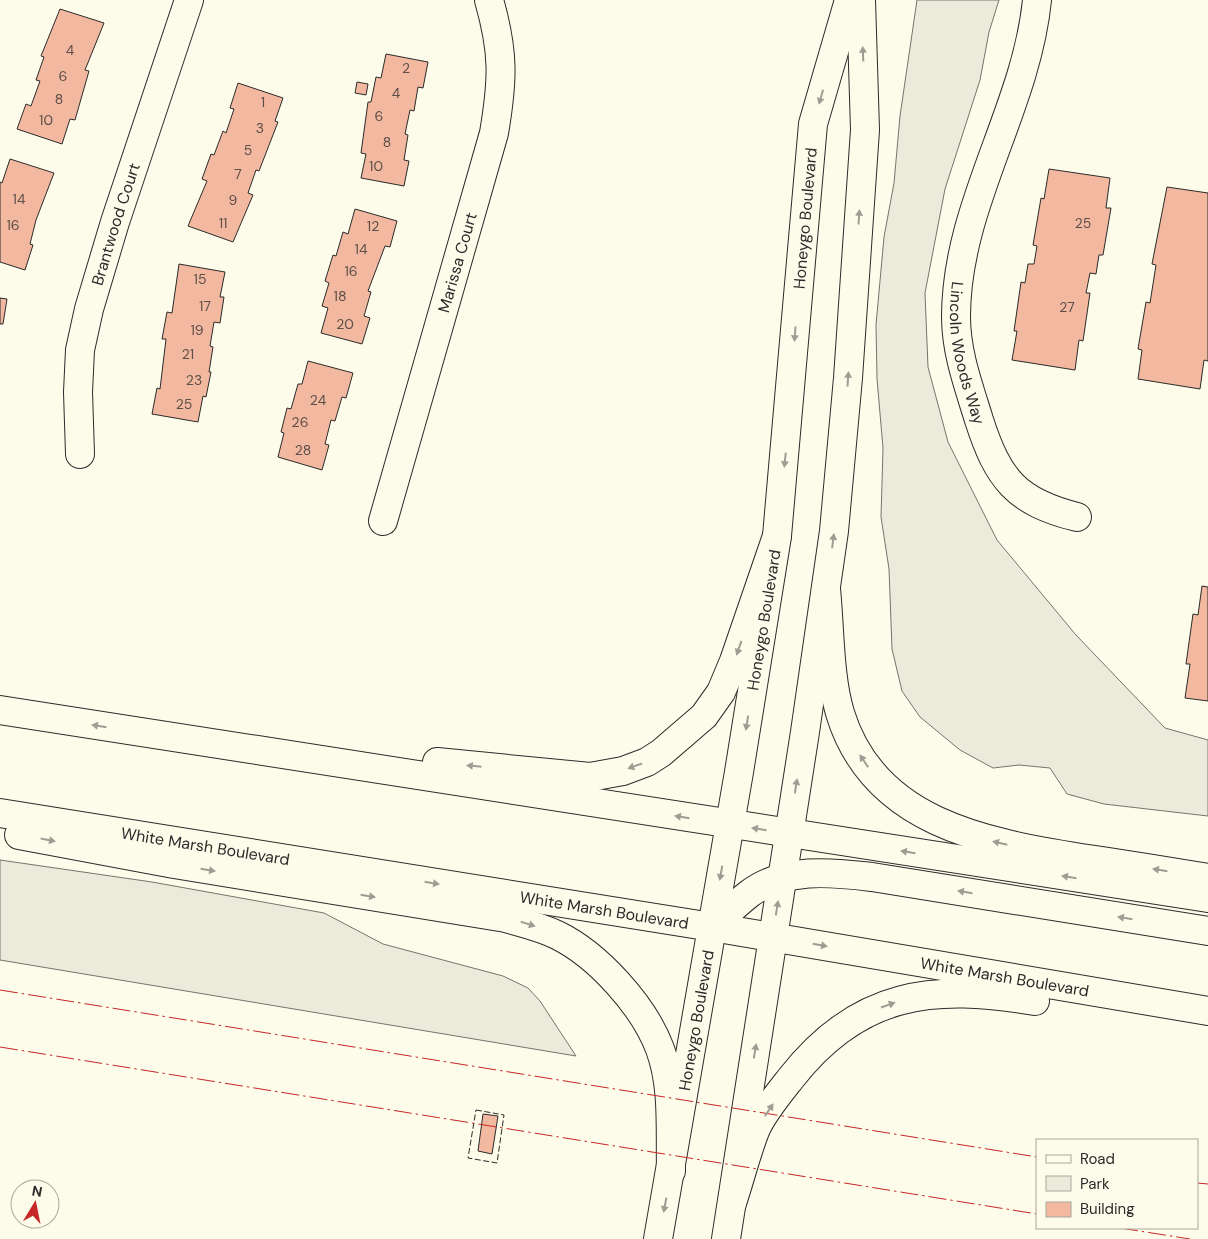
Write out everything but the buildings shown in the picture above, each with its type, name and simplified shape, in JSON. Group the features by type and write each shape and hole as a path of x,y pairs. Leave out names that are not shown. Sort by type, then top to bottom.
{"main road":[{"name":"Brantwood Court","path":"80,454 78,392 80,350 88,309 189,0"},
{"name":"Marissa Court","path":"383,522 494,132 502,87 502,62 489,0"},
{"name":"Honeygo Boulevard","path":"658,1239 730,825 777,536 813,124 849,0"},
{"path":"726,1239 826,589 841,461 865,130 861,0"},
{"name":"Lincoln Woods Way","path":"1037,0 1025,65 968,230 957,287 956,320 968,389 984,436 1009,485 1025,497 1050,511 1077,517"},
{"path":"147,734 590,777 622,771 647,762 661,753 704,716 720,692 734,661 777,536"},
{"path":"826,589 834,680 840,712 850,740 880,784 931,818 986,840 1026,849 1208,878"},
{"path":"0,710 1208,898"},
{"name":"White Marsh Boulevard","path":"0,813 712,927 1208,1011"},
{"path":"0,831 174,864 506,918 558,935 584,952 622,988 647,1021 661,1050 668,1088 671,1171"},
{"path":"712,927 750,893 782,878 816,872 872,877 1208,931"},
{"path":"732,1203 756,1129 787,1083 804,1060 828,1038 851,1021 869,1012 907,998 929,994 975,993 1108,1012 1208,1022"}],"green space":[{"path":"917,0 999,0 989,32 980,80 945,189 925,293 928,367 948,442 997,540 1076,635 1165,728 1208,740 1208,816 1104,804 1067,794 1050,768 1019,765 993,768 960,750 920,717 902,691 892,649 889,569 881,517 883,448 877,379 876,325 884,237 894,183 900,116"},
{"path":"0,860 152,882 324,913 383,944 503,976 528,988 540,1001 576,1056 0,960"}],"fence":[{"path":"476,1110 504,1115 497,1163 468,1158 476,1110"}],"power":[{"path":"0,990 1036,1157"},
{"path":"0,1047 1036,1214"},
{"path":"1198,1183 1208,1184"},
{"path":"1126,1229 1190,1239"}]}
